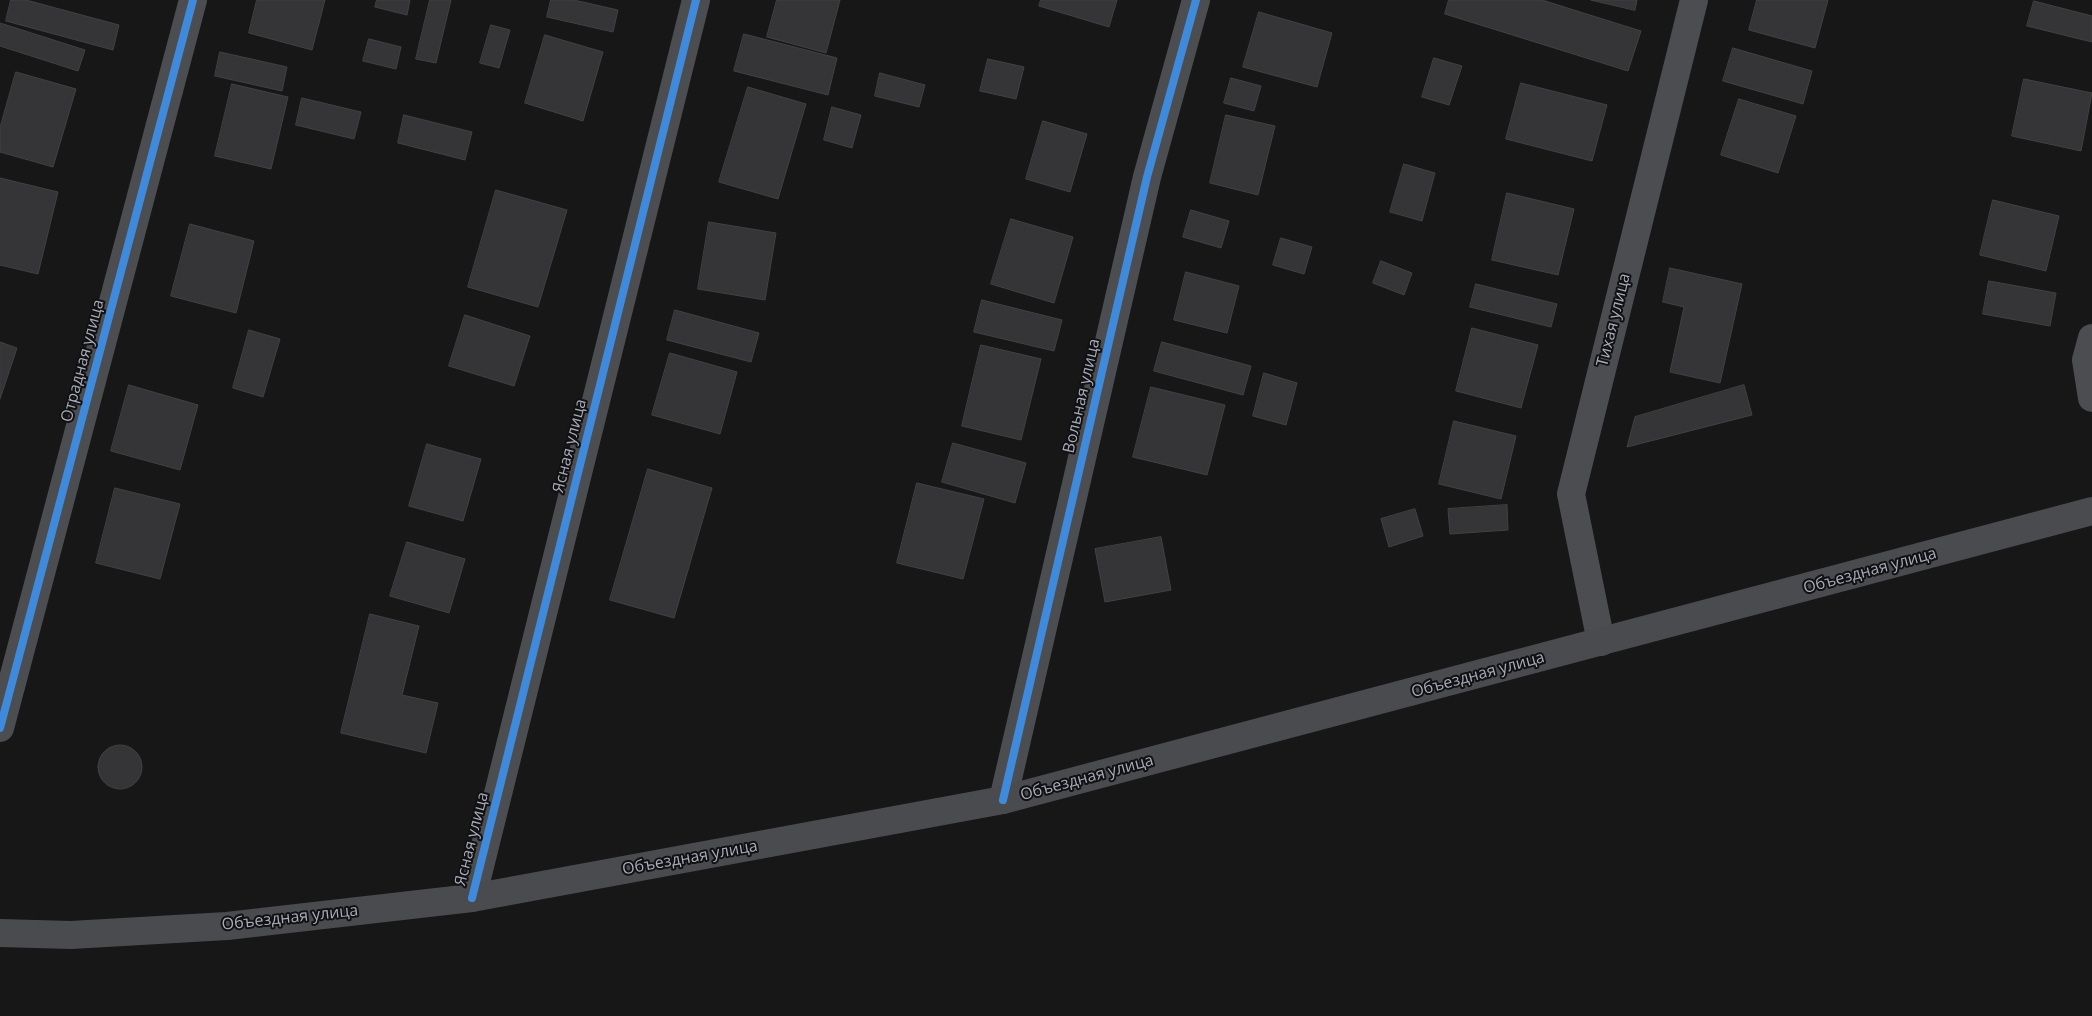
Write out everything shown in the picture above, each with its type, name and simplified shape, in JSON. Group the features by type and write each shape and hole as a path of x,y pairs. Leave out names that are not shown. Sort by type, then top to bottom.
{"main road":[{"name":"Объездная улица","path":"0,933 71,935 227,926 472,898 1003,800 2092,511"}],"street":[{"name":"Отрадная улица","path":"0,728 193,0"},
{"name":"Ясная улица","path":"472,898 696,0"},
{"name":"Вольная улица","path":"1003,800 1147,177 1196,0"},
{"name":"Тихая улица","path":"1601,642 1570,494 1694,0"},
{"path":"2092,338 2086,360 2092,398"}],"building":[{"path":"11,0 26,0 119,25 113,50 6,21"},
{"path":"257,0 325,0 312,50 249,33"},
{"path":"377,0 410,0 407,15 375,7"},
{"path":"430,0 451,0 436,63 416,59"},
{"path":"551,0 574,0 618,10 613,32 547,17"},
{"path":"777,0 840,0 826,53 767,37"},
{"path":"1041,0 1117,0 1109,27 1039,6"},
{"path":"1449,0 1542,0 1641,31 1628,71 1445,14"},
{"path":"1591,0 1637,0 1635,10"},
{"path":"1757,0 1828,0 1815,48 1749,30"},
{"path":"2034,1 2092,16 2092,42 2027,26"},
{"path":"1259,12 1332,33 1317,87 1243,67"},
{"path":"0,23 85,50 78,71 0,46"},
{"path":"491,25 510,30 499,68 480,63"},
{"path":"744,34 837,58 828,95 734,71"},
{"path":"545,35 603,52 583,121 525,103"},
{"path":"369,39 401,47 396,69 363,61"},
{"path":"1733,48 1812,71 1803,104 1723,81"},
{"path":"220,52 287,67 282,91 215,76"},
{"path":"1434,58 1462,66 1449,105 1422,97"},
{"path":"988,59 1024,67 1016,99 980,91"},
{"path":"16,72 76,89 53,167 0,152 0,128"},
{"path":"880,73 925,85 919,107 875,96"},
{"path":"1231,78 1261,86 1254,111 1224,103"},
{"path":"2024,79 2092,93 2081,151 2012,136"},
{"path":"1521,83 1607,105 1592,161 1506,139"},
{"path":"232,84 288,97 271,169 215,156"},
{"path":"748,87 806,104 778,199 719,182"},
{"path":"302,98 361,112 354,139 296,125"},
{"path":"1739,99 1796,116 1778,173 1721,155"},
{"path":"832,107 861,115 852,148 824,140"},
{"path":"404,115 472,132 465,160 398,143"},
{"path":"1226,115 1275,126 1258,195 1210,183"},
{"path":"1043,121 1087,134 1070,192 1026,179"},
{"path":"1404,164 1435,173 1422,221 1390,212"},
{"path":"0,178 58,192 38,274 0,265"},
{"path":"496,190 567,210 538,307 468,287"},
{"path":"1507,193 1574,209 1558,275 1492,260"},
{"path":"1993,200 2059,216 2046,271 1980,255"},
{"path":"1191,210 1229,221 1221,248 1183,237"},
{"path":"1011,219 1073,237 1054,303 991,284"},
{"path":"709,222 776,233 765,300 698,289"},
{"path":"190,224 254,241 236,313 171,296"},
{"path":"1281,238 1312,247 1304,274 1273,265"},
{"path":"1381,261 1412,273 1404,295 1373,283"},
{"path":"1670,268 1742,284 1720,383 1670,372 1684,307 1663,302"},
{"path":"1186,272 1239,286 1227,333 1174,320"},
{"path":"1989,281 2056,293 2050,326 1983,314"},
{"path":"1476,284 1557,304 1551,327 1470,307"},
{"path":"982,300 1062,320 1054,351 974,332"},
{"path":"675,310 759,333 751,362 667,340"},
{"path":"465,315 530,336 514,386 449,366"},
{"path":"1472,328 1538,345 1521,408 1456,391"},
{"path":"249,330 280,339 263,397 233,388"},
{"path":"0,342 17,348 0,399"},
{"path":"1162,342 1251,366 1243,395 1154,371"},
{"path":"981,345 1041,359 1021,440 962,426"},
{"path":"670,353 737,372 720,434 652,415"},
{"path":"1264,373 1297,383 1286,425 1253,416"},
{"path":"129,385 198,405 180,470 111,451"},
{"path":"1744,385 1752,415 1627,447 1635,417"},
{"path":"1151,387 1225,405 1207,475 1133,457"},
{"path":"1454,421 1516,436 1501,499 1439,484"},
{"path":"953,443 1026,463 1015,503 942,482"},
{"path":"427,444 481,459 463,521 409,506"},
{"path":"648,469 712,488 674,618 610,600"},
{"path":"917,483 984,499 963,579 897,563"},
{"path":"115,488 180,504 160,579 96,563"},
{"path":"1507,505 1508,530 1450,534 1448,509"},
{"path":"1415,509 1423,536 1389,547 1381,519"},
{"path":"1161,537 1171,590 1105,602 1095,549"},
{"path":"407,542 465,559 449,613 390,596"},
{"path":"370,614 419,626 402,695 438,703 426,753 341,733"},
{"path":"120,745 132,749 138,755 142,767 138,779 132,785 120,789 108,785 102,779 98,767 102,755 108,749"}],"cycle path":[{"path":"0,728 193,0"},
{"path":"472,898 696,0"},
{"path":"1003,800 1147,177 1196,0"}]}
